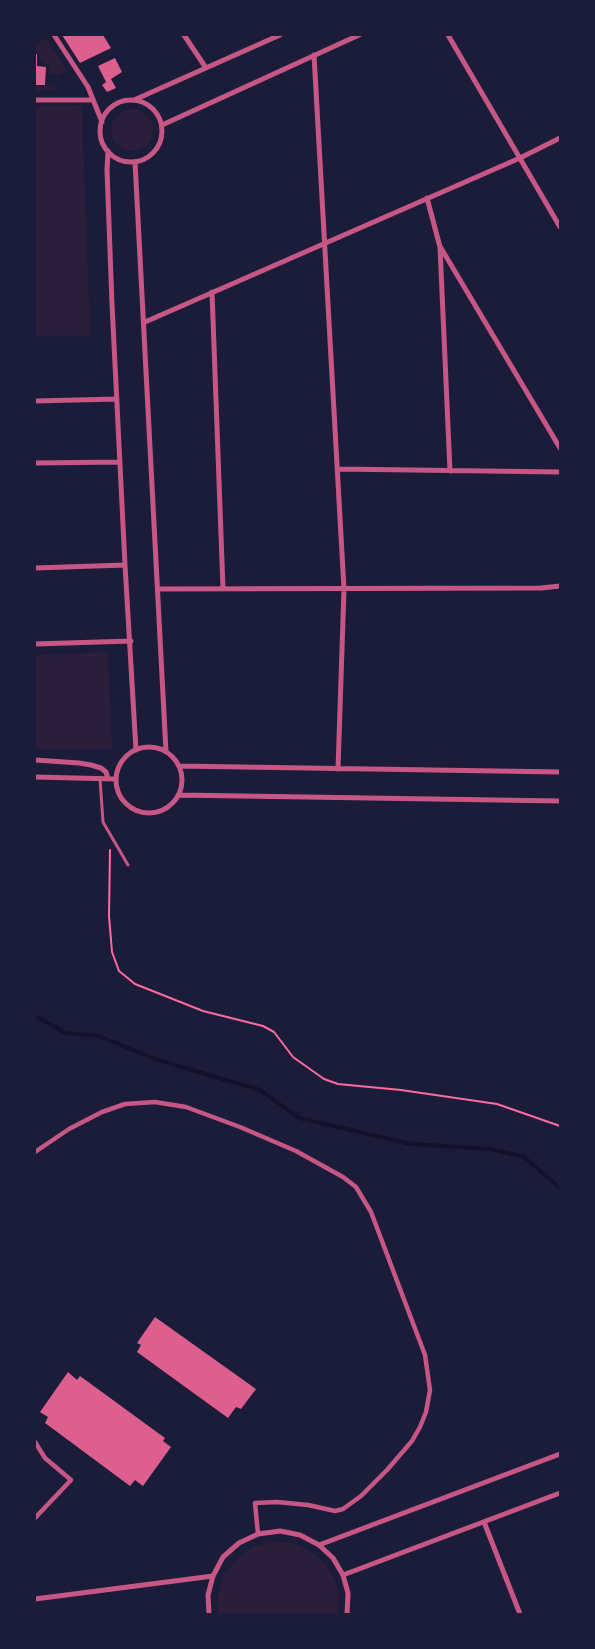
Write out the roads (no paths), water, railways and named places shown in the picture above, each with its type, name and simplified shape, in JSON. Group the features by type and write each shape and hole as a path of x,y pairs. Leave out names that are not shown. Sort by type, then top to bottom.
{"street":[{"path":"54,35 88,86 102,122"},
{"path":"184,35 206,68"},
{"path":"134,100 152,108 162,125 159,145 145,159 135,162 115,158 102,142 100,132 107,112 124,101 134,100 280,35"},
{"path":"162,125 359,35"},
{"path":"448,35 560,226"},
{"path":"314,55 344,588 338,769"},
{"path":"35,100 93,100"},
{"path":"145,322 520,158 560,138"},
{"path":"108,151 111,294 136,750"},
{"path":"135,162 145,322 166,752"},
{"path":"427,198 440,247 450,471"},
{"path":"440,247 560,448"},
{"path":"212,292 223,589"},
{"path":"35,401 117,399"},
{"path":"35,463 120,462"},
{"path":"338,469 560,472"},
{"path":"35,568 125,565"},
{"path":"158,589 541,588 560,586"},
{"path":"35,644 130,642"},
{"path":"151,747 166,752 178,766 181,776 181,786 178,795 165,809 146,813 136,810 121,798 117,789 116,779 122,762 136,750 151,747"},
{"path":"35,760 91,765 101,768 106,772 108,779"},
{"path":"178,766 560,772"},
{"path":"35,778 116,779"},
{"path":"178,795 560,801"},
{"path":"35,1152 69,1129 102,1112 125,1104 155,1102 186,1107 296,1151 344,1177 356,1187 371,1212 426,1355 430,1390 426,1412 412,1442 361,1496 335,1511 308,1505 277,1502 255,1503 258,1534"},
{"path":"35,1442 45,1458 71,1480 35,1518"},
{"path":"319,1545 560,1454"},
{"path":"343,1575 560,1493"},
{"path":"484,1522 520,1614"},
{"path":"209,1614 208,1595 213,1576 223,1557 239,1543 258,1534 280,1531 300,1535 319,1545 333,1558 343,1575 348,1593 347,1614"},
{"path":"35,1599 213,1576"}],"lane":[{"path":"100,779 103,822 128,865"}],"waterway":[{"path":"35,1016 66,1033 99,1036 158,1060 260,1090 299,1118 411,1144 490,1149 524,1157 560,1188"}]}
